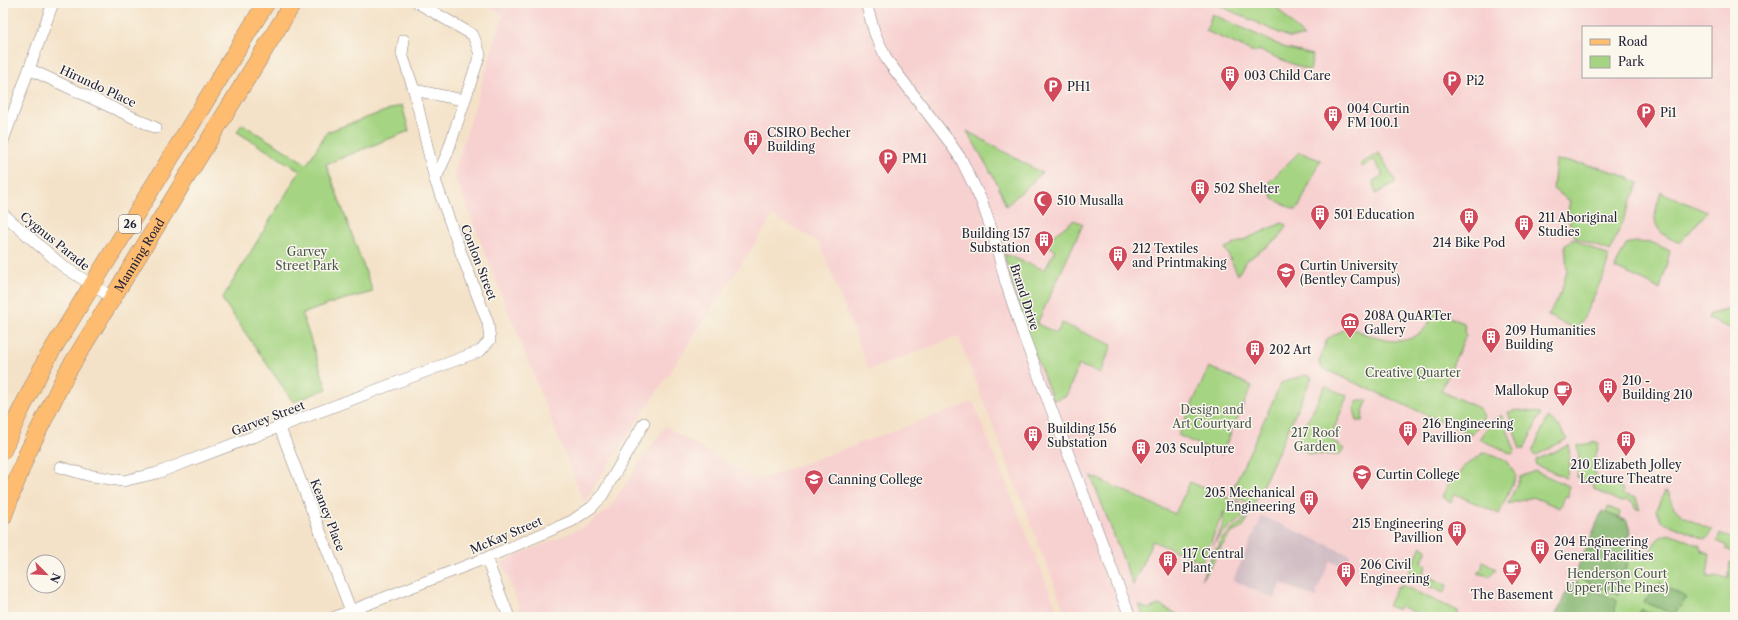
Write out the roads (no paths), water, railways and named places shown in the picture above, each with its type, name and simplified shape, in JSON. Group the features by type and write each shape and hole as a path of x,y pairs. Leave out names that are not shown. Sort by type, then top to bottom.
{"main road":[{"name":"Manning Road","path":"3,450 16,420 46,360 266,3"},
{"name":"Manning Road","path":"3,517 26,456 52,400 293,3"}],"street":[{"path":"3,141 53,3"},
{"path":"418,3 473,35 480,54 463,100 447,154 436,180"},
{"name":"Brand Drive","path":"866,3 875,34 887,60 961,159 982,202 994,236 1006,283 1024,337 1130,617"},
{"name":"Conlon Street","path":"404,40 402,54 414,90 436,180 461,253 488,323 490,340 480,351"},
{"name":"Hirundo Place","path":"30,69 156,128"},
{"path":"414,90 463,100"},
{"name":"Cygnus Parade","path":"3,214 55,260 92,286 113,298"},
{"name":"Garvey Street","path":"60,468 87,475 123,481 157,474 480,351"},
{"name":"McKay Street","path":"335,617 486,558 572,521 592,507 608,486 644,424"},
{"name":"Keaney Place","path":"280,428 351,611"},
{"path":"486,558 509,617"}],"place":[{"name":"003 Child Care","path":"1230,92"},
{"name":"Pi2","path":"1452,97"},
{"name":"PH1","path":"1053,103"},
{"name":"Pi1","path":"1646,129"},
{"name":"004 Curtin FM 100.1","path":"1333,132"},
{"name":"CSIRO Becher Building","path":"753,156"},
{"name":"PM1","path":"888,175"},
{"name":"502 Shelter","path":"1200,205"},
{"name":"510 Musalla","path":"1043,217"},
{"name":"501 Education","path":"1320,231"},
{"name":"214 Bike Pod","path":"1469,234"},
{"name":"211 Aboriginal Studies","path":"1524,241"},
{"name":"Building 157 Substation","path":"1044,257"},
{"name":"212 Textiles and Printmaking","path":"1118,272"},
{"name":"Curtin University (Bentley Campus)","path":"1286,289"},
{"name":"208A QuARTer Gallery","path":"1350,339"},
{"name":"209 Humanities Building","path":"1491,354"},
{"name":"202 Art","path":"1255,366"},
{"name":"210 - Building 210","path":"1608,404"},
{"name":"Mallokup","path":"1563,407"},
{"name":"216 Engineering Pavillion","path":"1408,447"},
{"name":"Building 156 Substation","path":"1033,452"},
{"name":"210 Elizabeth Jolley Lecture Theatre","path":"1626,457"},
{"name":"203 Sculpture","path":"1141,465"},
{"name":"Curtin College","path":"1362,491"},
{"name":"Canning College","path":"814,496"},
{"name":"205 Mechanical Engineering","path":"1309,516"},
{"name":"215 Engineering Pavillion","path":"1457,547"},
{"name":"204 Engineering General Facilities","path":"1540,565"},
{"name":"117 Central Plant","path":"1168,577"},
{"name":"The Basement","path":"1512,586"},
{"name":"206 Civil Engineering","path":"1346,588"}],"park label":[{"name":"Garvey Street Park","path":"307,258"},
{"name":"Creative Quarter","path":"1413,372"},
{"name":"Design and Art Courtyard","path":"1212,416"},
{"name":"217 Roof Garden","path":"1315,439"},
{"name":"Henderson Court Upper (The Pines)","path":"1617,580"}]}
